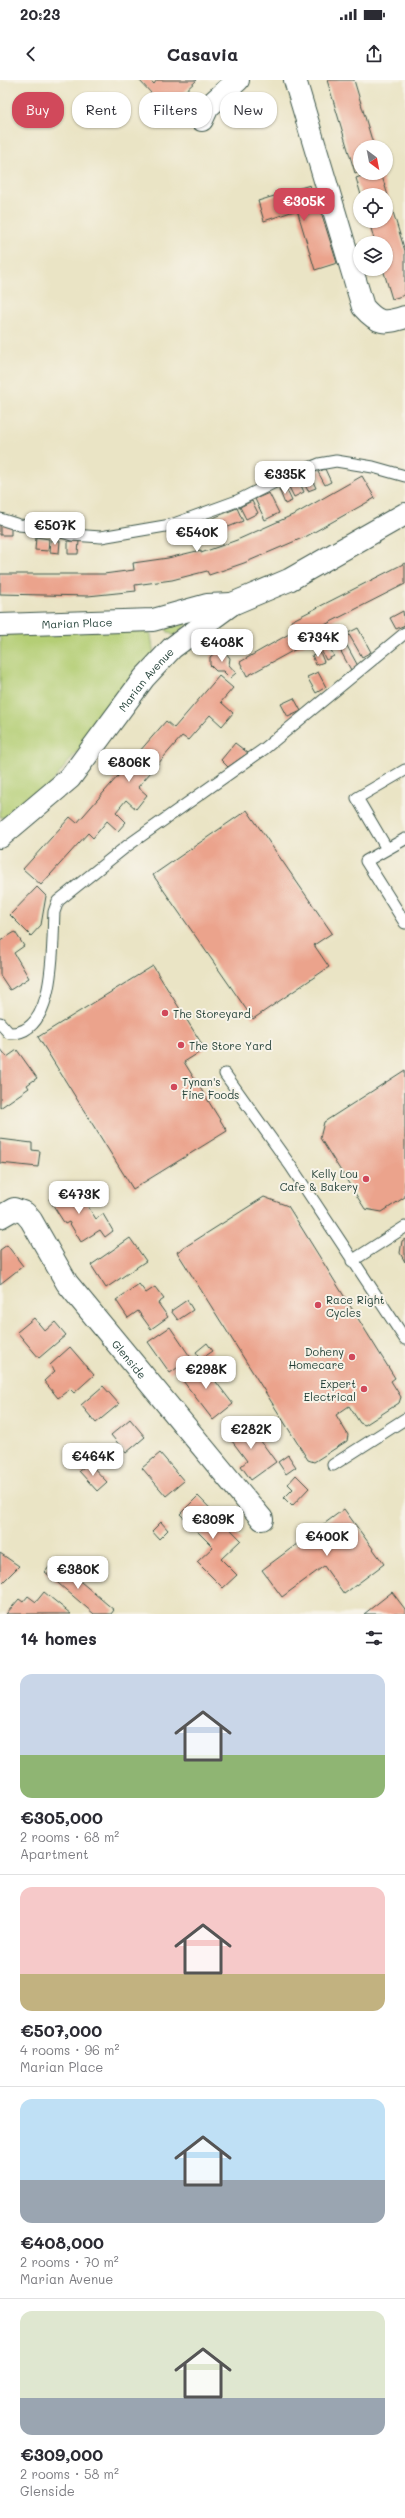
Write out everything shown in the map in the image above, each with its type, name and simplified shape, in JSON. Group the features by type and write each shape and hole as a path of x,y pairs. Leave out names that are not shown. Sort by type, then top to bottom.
{"street":[{"path":"212,103 238,80"},
{"path":"295,80 363,307 373,318 388,323 405,317"},
{"name":"Marian Avenue","path":"0,836 70,778 144,678 172,648 232,604 289,580 405,514"},
{"name":"Marian Place","path":"0,625 153,620 207,605 232,604"},
{"path":"153,620 172,648"},
{"name":"Glenside","path":"0,1217 14,1209 25,1213 31,1220 67,1283 262,1519"}],"lane":[{"path":"0,519 19,525 47,528 72,535 101,537 171,525 237,501 277,481 319,464 336,461 373,467 405,476"},
{"path":"0,1024 9,1033 16,1034 36,1020 43,1008 49,986 54,912 58,901 127,846 264,749 405,633"},
{"path":"387,849 357,798 405,770"},
{"path":"405,839 366,861 405,923"},
{"path":"225,1074 290,1165 352,1261 405,1339"},
{"path":"352,1261 405,1227"},
{"path":"333,1465 405,1419"}],"green space":[{"path":"201,612 174,636 167,631 165,622"},
{"path":"143,629 151,635 154,656 51,784 10,819 0,817 0,632"}],"building":[{"path":"139,80 150,80 154,84 157,80 197,80 184,92 150,92"},
{"path":"327,80 354,80 372,140 353,140 353,166"},
{"path":"357,180 383,180 386,188 359,188"},
{"path":"310,185 314,200 317,199 337,263 315,270 297,210 264,221 258,201"},
{"path":"393,212 405,251 405,295 392,299 385,276 393,276 393,236 373,236 371,228 393,228"},
{"path":"325,469 331,482 325,485 318,472"},
{"path":"310,475 316,488 308,491 302,479"},
{"path":"362,476 375,498 307,536 244,563 209,575 207,571 172,580 135,585 136,591 88,596 0,594 0,574 104,574 134,570 133,563 168,558 201,550 201,553 237,540 297,513"},
{"path":"298,479 304,492 294,497 288,485"},
{"path":"285,486 292,501 285,504 279,489"},
{"path":"269,493 279,513 265,520 255,499"},
{"path":"252,501 258,513 246,519 240,507"},
{"path":"237,508 243,521 216,532 211,519"},
{"path":"207,517 213,534 204,537 198,521"},
{"path":"0,523 11,523 11,535 0,535"},
{"path":"36,537 49,539 48,551 35,550"},
{"path":"51,540 60,541 59,553 50,552"},
{"path":"68,541 79,541 78,554 68,554"},
{"path":"405,563 405,584 303,636 307,643 247,676 240,662 296,630 291,621"},
{"path":"403,611 405,625 396,629 390,618"},
{"path":"358,628 371,652 362,657 348,633"},
{"path":"327,642 334,656 326,660 319,646"},
{"path":"346,644 358,666 351,670 339,648"},
{"path":"218,650 225,652 230,658 229,665 236,673 230,678 223,671 216,671 210,665 210,657"},
{"path":"320,652 324,662 316,665 312,655"},
{"path":"318,672 326,687 316,693 307,677"},
{"path":"219,676 233,688 221,702 233,713 222,726 210,715 188,740 182,736 138,787 147,795 136,809 126,800 116,812 126,822 118,831 107,821 93,838 88,833 41,885 23,869 70,817 77,823 166,721 174,728"},
{"path":"294,698 301,711 288,717 281,704"},
{"path":"235,743 248,753 228,767 221,760"},
{"path":"247,810 332,933 314,945 329,967 253,1019 153,875"},
{"path":"37,887 46,896 41,925 31,936 10,915"},
{"path":"15,932 24,946 14,953 29,978 10,990 0,975 0,941"},
{"path":"153,966 205,1049 184,1062 227,1131 133,1189 38,1037"},
{"path":"0,1048 7,1057 17,1050 37,1078 27,1085 29,1088 0,1108"},
{"path":"405,1070 405,1197 382,1212 365,1209 320,1138 324,1122"},
{"path":"0,1139 32,1143 32,1150 40,1151 38,1167 0,1163"},
{"path":"69,1186 76,1197 80,1194 96,1219 103,1214 113,1231 105,1237 100,1230 81,1242 69,1222 65,1224 49,1199"},
{"path":"264,1197 288,1206 395,1378 391,1381 401,1397 399,1403 365,1425 360,1423 349,1406 336,1415 348,1435 347,1441 314,1462 308,1460 177,1252"},
{"path":"130,1238 146,1261 106,1288 91,1265"},
{"path":"405,1239 405,1262 400,1253 402,1241"},
{"path":"7,1245 23,1266 0,1284 0,1250"},
{"path":"139,1284 146,1293 155,1287 164,1299 158,1303 168,1317 151,1329 138,1311 128,1318 116,1300"},
{"path":"187,1300 193,1310 178,1320 171,1311"},
{"path":"34,1318 45,1331 55,1322 66,1335 39,1358 17,1332"},
{"path":"170,1327 191,1358 170,1373 148,1342"},
{"path":"207,1343 213,1351 201,1359 196,1352"},
{"path":"70,1347 94,1375 74,1393 70,1389 58,1398 44,1381 55,1371 50,1365"},
{"path":"200,1361 233,1404 213,1420 180,1377"},
{"path":"103,1386 119,1404 96,1423 81,1405"},
{"path":"130,1419 145,1437 126,1453 111,1435"},
{"path":"245,1419 276,1462 251,1480 241,1466 247,1461 226,1433"},
{"path":"160,1453 184,1481 166,1496 142,1468"},
{"path":"288,1455 296,1467 286,1474 278,1462"},
{"path":"89,1463 107,1482 97,1491 79,1471"},
{"path":"296,1475 309,1488 292,1506 284,1498 293,1489 288,1484"},
{"path":"198,1496 241,1540 221,1559 237,1575 223,1588 197,1562 213,1547 180,1514"},
{"path":"344,1509 384,1564 344,1594 324,1566 282,1597 262,1570"},
{"path":"161,1522 168,1530 159,1539 152,1531"},
{"path":"0,1553 19,1566 0,1585"},
{"path":"55,1560 114,1610 111,1614 94,1614 45,1572"},
{"path":"44,1592 71,1614 6,1614 19,1599 23,1602 28,1596 36,1602"},
{"path":"392,1592 405,1609 405,1614 364,1614"}],"place":[{"name":"The Storeyard","path":"165,1013"},
{"name":"The Store Yard","path":"181,1045"},
{"name":"Tynan's Fine Foods","path":"174,1087"},
{"name":"Kelly Lou Cafe & Bakery","path":"366,1179"},
{"name":"Race Right Cycles","path":"318,1305"},
{"name":"Doheny Homecare","path":"352,1357"},
{"name":"Expert Electrical","path":"364,1389"}]}
